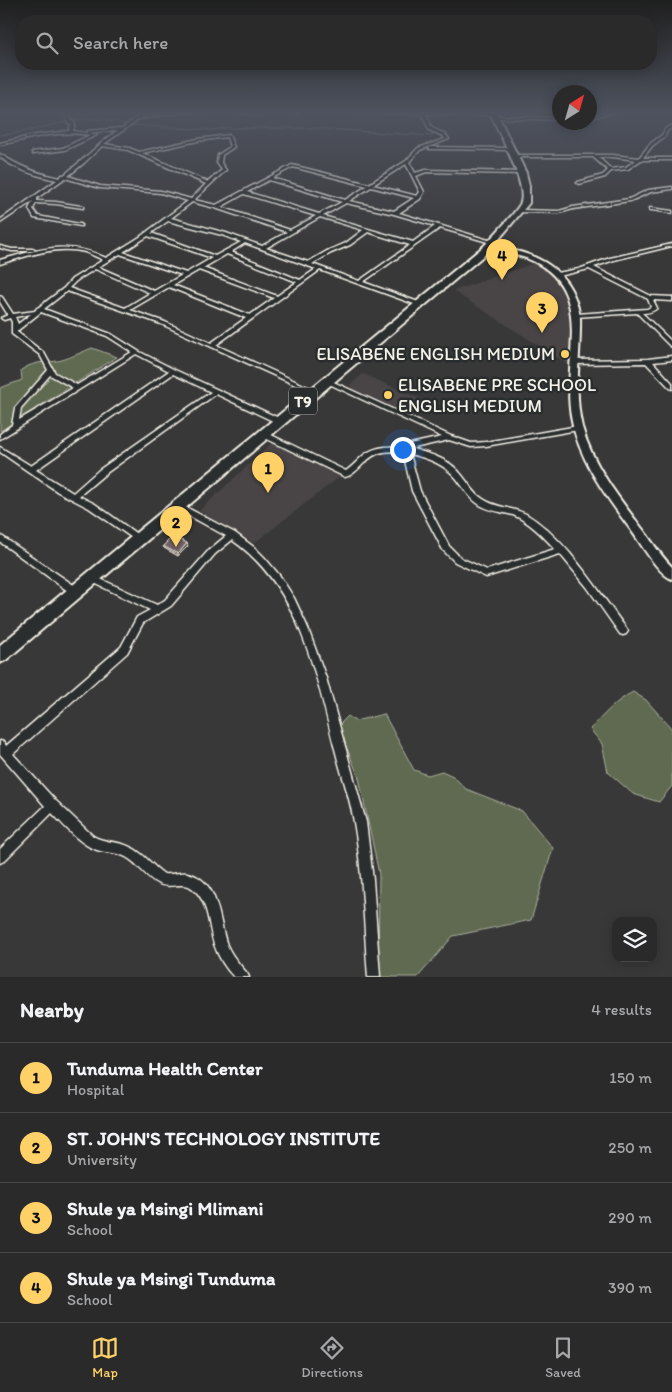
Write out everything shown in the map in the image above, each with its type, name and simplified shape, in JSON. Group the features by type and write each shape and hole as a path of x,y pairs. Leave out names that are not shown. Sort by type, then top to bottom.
{"highway":[{"name":"T9","path":"0,655 490,245 525,203 526,186 513,158"}],"street":[{"path":"3,158 8,162 48,178 61,177 98,186 157,191 217,207 290,232"},
{"path":"0,222 35,200 61,177 87,158"},
{"path":"149,158 209,184"},
{"path":"14,330 37,310 66,290 74,280 148,234 191,201 224,171 219,163 220,158"},
{"path":"262,248 318,215 348,200 411,158"},
{"path":"597,158 610,170"},
{"path":"627,158 672,159"},
{"path":"579,183 604,176 610,170 627,168 640,159"},
{"path":"395,213 418,198 422,192 407,162"},
{"path":"217,207 270,179 284,168 292,166 418,198"},
{"path":"414,175 426,171 522,174"},
{"path":"270,179 331,198 348,200 439,226 490,245 536,259 559,274 569,290 577,316 573,396 578,428 599,475 662,564 672,574"},
{"path":"520,211 559,212 573,208 630,200 650,191 672,188"},
{"path":"244,193 413,244"},
{"path":"35,200 81,207"},
{"path":"35,200 31,209 36,217 79,225"},
{"path":"652,209 672,212"},
{"path":"168,219 209,229 246,241 419,304"},
{"path":"354,226 359,236"},
{"path":"358,283 439,226"},
{"path":"309,264 329,252 348,244 368,230"},
{"path":"148,234 215,258"},
{"path":"124,310 246,241"},
{"path":"559,274 672,245"},
{"path":"1,246 12,250 82,250 106,260"},
{"path":"0,262 53,250"},
{"path":"120,252 186,275"},
{"path":"227,252 301,282"},
{"path":"590,266 650,298 672,299"},
{"path":"96,268 154,293"},
{"path":"199,268 278,298"},
{"path":"212,345 320,268"},
{"path":"168,285 251,318"},
{"path":"66,290 163,323 315,392"},
{"path":"0,298 10,313 5,317"},
{"path":"577,316 639,313 654,308 650,298"},
{"path":"5,317 37,310 109,335 136,352 173,371 279,421"},
{"path":"639,313 672,345"},
{"path":"5,317 14,333 42,354 50,371 58,378 78,388"},
{"path":"0,437 136,352"},
{"path":"574,362 648,361 672,358"},
{"path":"648,361 672,387"},
{"path":"15,426 18,408 50,371"},
{"path":"30,470 173,371"},
{"path":"327,381 450,438 478,446 578,428"},
{"path":"73,497 102,472 215,392"},
{"path":"263,434 345,474 349,473 372,453 387,449 407,450 451,468 479,501 489,506 522,515 545,533 562,550 623,631"},
{"path":"407,450 412,446 450,438"},
{"path":"0,448 30,470 73,497 92,506 138,539"},
{"path":"407,450 416,491 446,548 458,560 486,574 562,550"},
{"path":"178,506 232,536 254,552 273,574 303,624 360,820 374,977"},
{"path":"232,536 212,552 168,603 140,620 124,650 3,749 52,806 92,842 113,846 133,855 160,878 169,881 177,877 186,878 195,882 209,899 221,946 228,960 243,977"},
{"path":"0,538 75,591"},
{"path":"91,578 157,609"},
{"path":"0,857 52,806"}],"shaded area":[{"path":"535,263 551,273 561,287 569,312 571,366 453,291"},
{"name":"ELISABENE PRE SCHOOL ENGLISH MEDIUM","path":"363,374 425,401 411,416 351,389 350,385"},
{"path":"275,440 342,475 254,543 199,511"}],"green space":[{"path":"92,348 117,357 0,431 0,388 22,380 21,370 27,367 37,363 62,360"},
{"path":"633,692 646,700 672,729 672,786 659,802 633,794 608,772 602,744 590,729 615,704"},
{"path":"384,714 414,770 428,775 442,771 453,776 466,789 522,811 553,848 531,920 453,936 418,977 378,977 379,874 359,778 338,726 348,716 355,721"}],"building":[{"path":"173,536 187,543 178,554 163,546"}],"place":[{"name":"Shule ya Msingi Tunduma","path":"502,280"},
{"name":"Shule ya Msingi Mlimani","path":"542,333"},
{"name":"ELISABENE ENGLISH MEDIUM","path":"565,354"},
{"name":"ELISABENE PRE SCHOOL ENGLISH MEDIUM","path":"388,395"},
{"name":"Tunduma Health Center","path":"268,493"},
{"name":"ST. JOHN'S TECHNOLOGY INSTITUTE","path":"176,547"}]}
